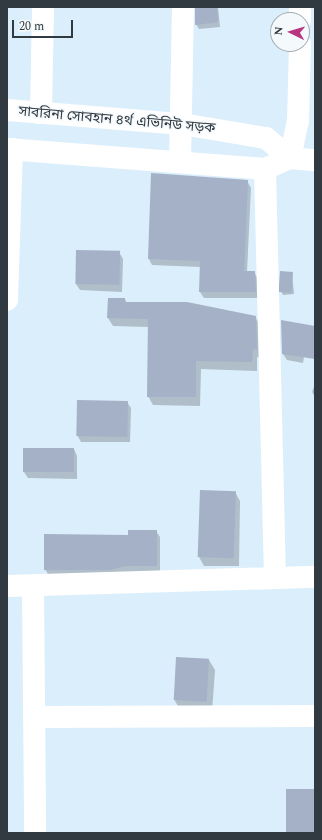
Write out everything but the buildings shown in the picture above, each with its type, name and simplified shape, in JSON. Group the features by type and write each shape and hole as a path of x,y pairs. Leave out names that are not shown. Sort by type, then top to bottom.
{"street":[{"path":"41,113 43,7"},
{"path":"180,162 182,124 183,7"},
{"path":"290,158 298,121 300,52"},
{"name":"সাবরিনা সোবহান ৪র্থ এভিনিউ সড়ক","path":"7,110 182,124 266,138 290,158"},
{"path":"7,300 9,149 265,169 290,158 315,160"},
{"path":"265,169 275,578"},
{"path":"7,586 315,577"},
{"path":"33,586 36,833"},
{"path":"34,718 315,716"}]}
